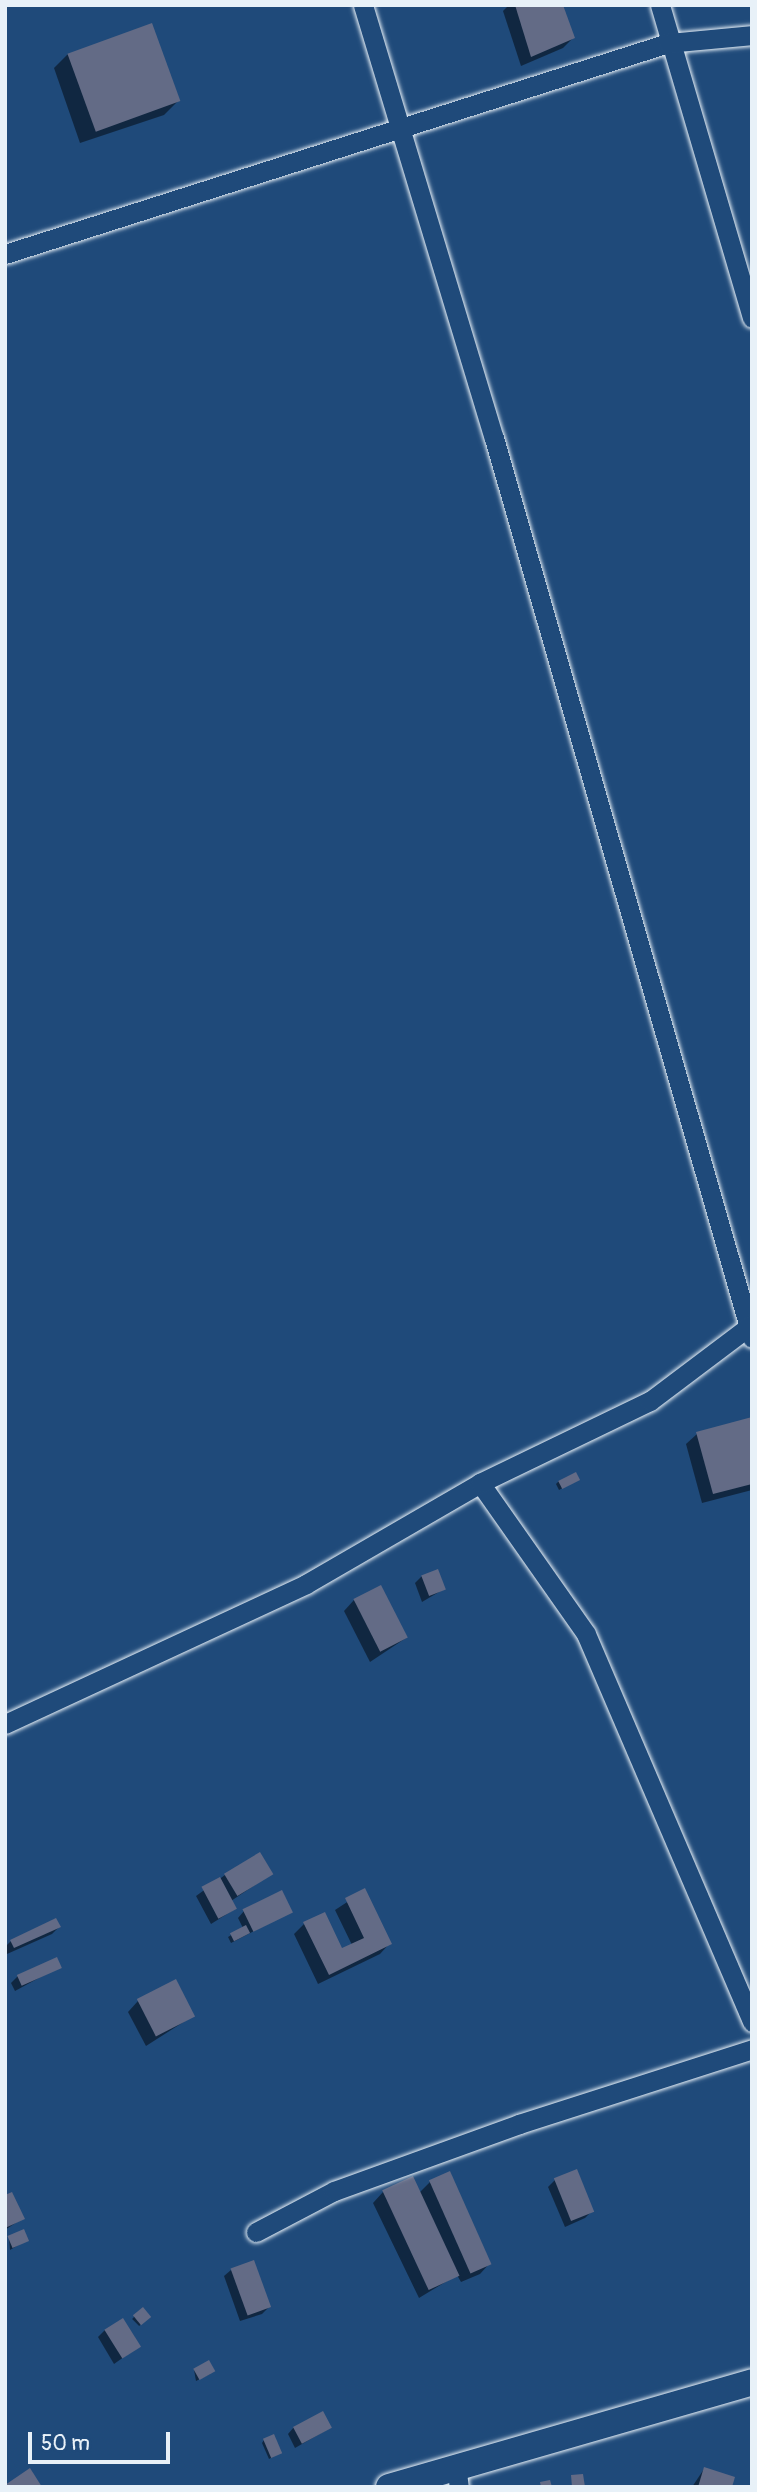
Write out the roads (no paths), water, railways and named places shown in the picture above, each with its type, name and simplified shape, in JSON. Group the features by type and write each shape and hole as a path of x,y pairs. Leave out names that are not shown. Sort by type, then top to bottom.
{"street":[{"path":"5,1724 306,1584 480,1483 650,1401 751,1329 494,438 363,5"},
{"path":"660,5 668,43 752,318"},
{"path":"5,254 668,43 752,35"},
{"path":"480,1483 586,1633 752,2022"},
{"path":"256,2232 334,2191 519,2124 752,2049"},
{"path":"389,2487 458,2476 752,2382"}]}
